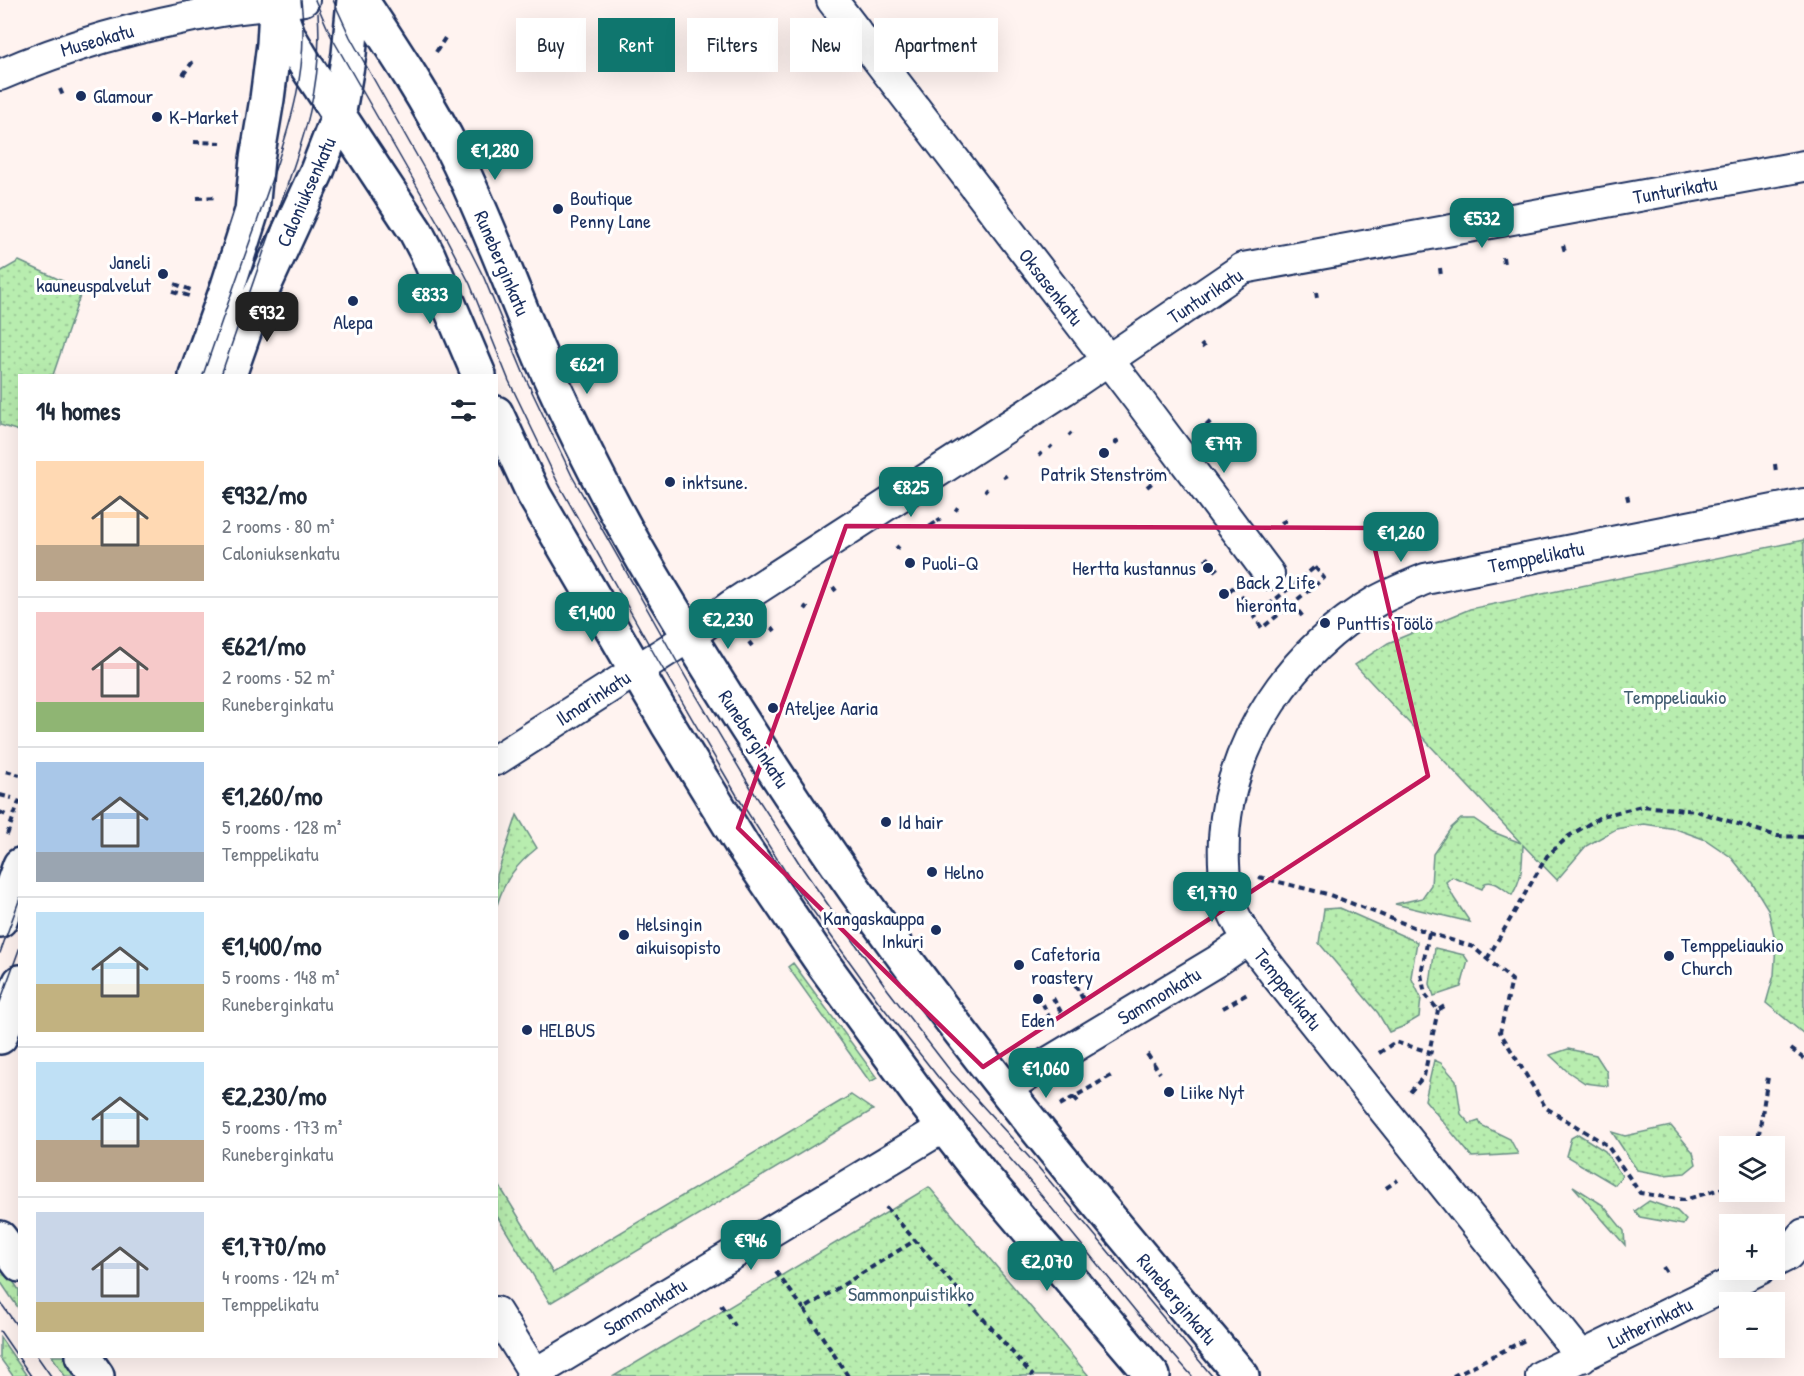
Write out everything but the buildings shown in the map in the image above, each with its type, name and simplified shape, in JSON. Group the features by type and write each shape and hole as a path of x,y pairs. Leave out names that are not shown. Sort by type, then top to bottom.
{"main road":[{"name":"Caloniuksenkatu","path":"229,374 248,321 317,171 338,117 354,0"},
{"name":"Runeberginkatu","path":"361,0 416,83 438,121 483,215 542,360 592,466 656,581 714,677 796,805 867,907 960,1033 1154,1273 1242,1376"},
{"name":"Caloniuksenkatu","path":"196,374 252,211 257,159 274,44 285,2"},
{"path":"285,2 289,37 338,117 416,232 479,374"},
{"path":"498,417 534,495 636,670 742,845 821,961 988,1183 1152,1376"},
{"path":"0,920 12,854"},
{"path":"0,1037 18,988"},
{"path":"0,1238 18,1262"},
{"path":"84,1358 97,1376"}],"street":[{"name":"Oksasenkatu","path":"832,0 1269,574"},
{"name":"Museokatu","path":"0,75 40,57 110,35 219,11 285,2"},
{"name":"Tunturikatu","path":"690,636 732,605 1108,360 1243,268 1804,166"},
{"name":"Temppelikatu","path":"1582,1357 1275,974 1234,913 1226,885 1224,848 1225,815 1235,774 1253,732 1280,689 1324,640 1376,601 1425,579 1804,504"},
{"name":"Ilmarinkatu","path":"498,759 690,636"},
{"name":"Sammonkatu","path":"1006,1088 1250,939"},
{"name":"Sammonkatu","path":"534,1375 944,1127"},
{"path":"1785,1256 1804,1234"},
{"name":"Lutherinkatu","path":"1541,1376 1738,1280"},
{"path":"498,1315 534,1375"}],"path":[{"path":"183,75 194,60"},
{"path":"60,89 63,96"},
{"path":"194,142 223,143"},
{"path":"197,198 216,197"},
{"path":"1563,245 1565,252"},
{"path":"1503,257 1504,264"},
{"path":"1440,268 1441,276"},
{"path":"175,284 192,290"},
{"path":"173,291 190,296"},
{"path":"1316,292 1317,298"},
{"path":"1206,426 1212,420"},
{"path":"1113,444 1119,439"},
{"path":"1775,464 1776,472"},
{"path":"1148,487 1153,482"},
{"path":"1628,495 1629,503"},
{"path":"1281,523 1288,519"},
{"path":"1205,561 1211,557"},
{"path":"1213,571 1218,567"},
{"path":"1259,613 1254,617 1262,628 1324,578 1316,567 1310,571"},
{"path":"1229,591 1234,587"},
{"path":"1241,596 1250,608 1244,611"},
{"path":"6,771 18,774"},
{"path":"0,795 12,798"},
{"path":"1487,959 1547,856 1569,836 1602,816 1642,806 1696,811 1777,836 1804,837"},
{"path":"0,812 6,814"},
{"path":"12,854 18,813"},
{"path":"1259,877 1327,894 1429,933 1473,947 1512,980 1500,1032 1546,1108 1607,1145 1640,1193 1684,1200 1719,1189"},
{"path":"1410,1092 1424,1076 1431,1052 1438,1010 1425,994 1421,974 1429,933"},
{"path":"1075,985 1083,999"},
{"path":"1223,1008 1249,993"},
{"path":"1053,998 1062,1012"},
{"path":"1043,1004 1050,1018"},
{"path":"1438,1010 1448,1004"},
{"path":"1379,1053 1395,1042 1431,1052"},
{"path":"1791,1049 1804,1059"},
{"path":"1147,1054 1160,1073"},
{"path":"1759,1136 1768,1077"},
{"path":"1074,1097 1080,1104"},
{"path":"1386,1188 1399,1179"},
{"path":"886,1207 1033,1376"},
{"path":"804,1309 914,1241"},
{"path":"1663,1267 1667,1273"},
{"path":"776,1272 804,1309 848,1376"},
{"path":"722,1305 735,1326"},
{"path":"1453,1376 1524,1341 1554,1322"}],"highlighted area":[{"path":"846,526 1370,528 1428,776 983,1067 738,828"}],"green space":[{"path":"19,261 82,290 53,374 18,374 18,431 0,425 0,272"},
{"name":"Temppeliaukio","path":"1804,540 1804,1034 1766,1003 1774,975 1776,944 1768,909 1752,883 1731,857 1706,840 1676,829 1644,824 1616,829 1586,846 1557,880 1523,845 1520,877 1512,895 1492,882 1485,883 1482,889 1452,877 1446,882 1470,922 1395,904 1422,898 1431,885 1433,854 1451,828 1461,819 1474,819 1493,832 1521,843 1355,665 1388,643 1470,609"},
{"path":"517,815 537,848 512,873 498,903 498,872"},
{"path":"1340,908 1417,942 1411,977 1421,998 1419,1017 1389,1032 1378,1013 1319,943 1324,909"},
{"path":"1435,948 1464,955 1468,961 1461,987 1434,996 1430,984"},
{"path":"793,963 877,1078 870,1082 788,967"},
{"path":"1568,1049 1596,1055 1607,1072 1608,1086 1585,1083 1567,1071 1550,1055"},
{"path":"1434,1060 1441,1063 1456,1080 1461,1114 1470,1124 1479,1121 1481,1125 1510,1139 1518,1154 1472,1157 1425,1100"},
{"path":"851,1095 873,1110 550,1303 498,1218 498,1184 553,1273"},
{"path":"1671,1126 1693,1152 1696,1164 1685,1173 1664,1175 1637,1170 1612,1132 1625,1136"},
{"path":"1578,1134 1605,1151 1622,1176 1615,1185 1566,1156 1571,1138"},
{"path":"1573,1186 1603,1205 1624,1231 1625,1245"},
{"name":"Sammonpuistikko","path":"929,1187 1089,1376 614,1376"},
{"path":"1649,1201 1677,1211 1686,1220 1683,1225 1640,1217 1635,1211"},
{"path":"0,1262 18,1289 18,1308 0,1281"},
{"path":"0,1337 27,1376 13,1376 0,1358"},
{"path":"53,1358 66,1358 79,1376 65,1376"}],"tram line":[{"path":"203,374 277,165 293,112 302,57 301,0"},
{"path":"315,0 331,36 442,230 470,284 509,381 558,483 739,799 790,879 878,1001 938,1077 1027,1178 1192,1376"},
{"path":"333,0 350,37 471,252 525,377 572,476 751,788 803,869 888,990 949,1069 1038,1167 1212,1376"},
{"path":"221,374 308,121 317,69 318,13"},
{"path":"0,953 18,904"},
{"path":"0,1002 18,952"},
{"path":"0,1302 18,1327"},
{"path":"0,1331 18,1357"},
{"path":"19,1358 31,1376"},
{"path":"38,1358 51,1376"}],"place":[{"name":"Glamour","path":"81,96"},
{"name":"K-Market","path":"157,117"},
{"name":"Boutique Penny Lane","path":"558,209"},
{"name":"Janeli kauneuspalvelut","path":"163,274"},
{"name":"Alepa","path":"353,301"},
{"name":"Patrik Stenström","path":"1104,453"},
{"name":"inktsune.","path":"670,482"},
{"name":"Puoli-Q","path":"910,563"},
{"name":"Hertta kustannus","path":"1208,568"},
{"name":"Back 2 Life hieronta","path":"1224,594"},
{"name":"Punttis Töölö","path":"1325,623"},
{"name":"Ateljee Aaria","path":"773,708"},
{"name":"Id hair","path":"886,822"},
{"name":"Helno","path":"932,872"},
{"name":"Kangaskauppa Inkuri","path":"936,930"},
{"name":"Helsingin aikuisopisto","path":"624,935"},
{"name":"Temppeliaukio Church","path":"1669,956"},
{"name":"Cafetoria roastery","path":"1019,965"},
{"name":"Eden","path":"1038,999"},
{"name":"HELBUS","path":"527,1030"},
{"name":"Liike Nyt","path":"1169,1092"}]}
